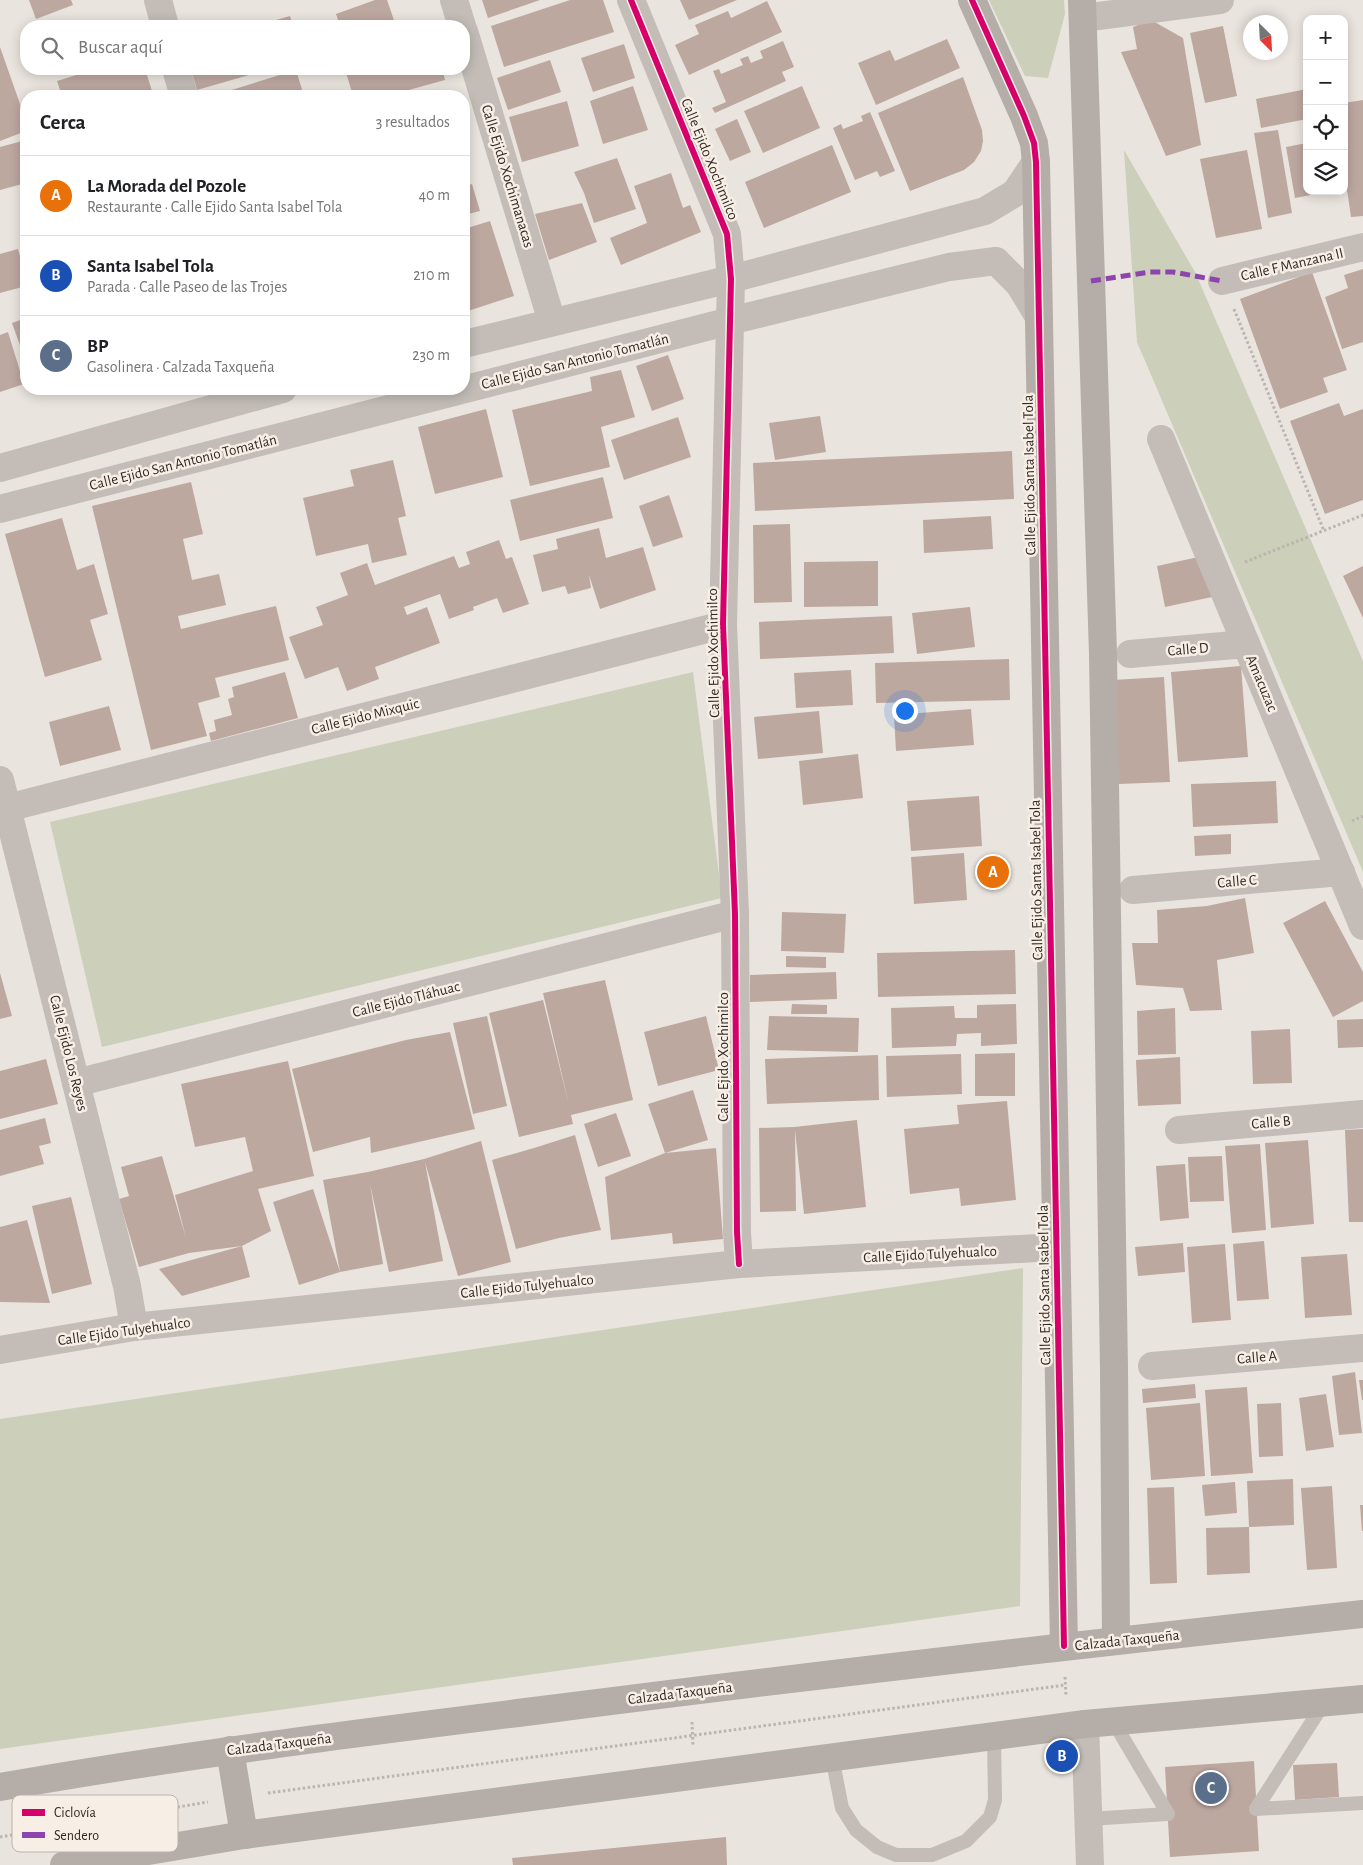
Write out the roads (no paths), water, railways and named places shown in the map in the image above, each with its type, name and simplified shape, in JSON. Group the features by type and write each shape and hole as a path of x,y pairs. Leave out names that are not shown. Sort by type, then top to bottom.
{"street":[{"path":"158,0 163,20"},
{"path":"454,0 460,20"},
{"name":"Calle Ejido Xochimilco","path":"631,0 727,234 732,279 723,625 735,914 737,1232 739,1264"},
{"name":"Calle Ejido Santa Isabel Tola","path":"972,0 1024,116 1034,143 1036,162 1064,1646"},
{"path":"1116,1641 1114,1369 1103,654 1082,9 1220,0"},
{"name":"Calle Ejido Xochimanacas","path":"470,51 552,322"},
{"path":"178,75 182,90"},
{"path":"470,342 732,279 985,212 1015,193 1036,162"},
{"name":"Calle F Manzana II","path":"1222,281 1363,247"},
{"name":"Calle Ejido San Antonio Tomatlán","path":"470,388 949,267 996,261 1019,284 1039,317"},
{"path":"0,468 254,395"},
{"name":"Calle Ejido San Antonio Tomatlán","path":"0,509 443,395"},
{"name":"Amacuzac","path":"1162,440 1363,926"},
{"name":"Calle Ejido Mixquic","path":"6,808 723,625"},
{"name":"Calle D","path":"1130,654 1246,644"},
{"name":"Calle Ejido Los Reyes","path":"0,780 127,1286 134,1327"},
{"name":"Calle C","path":"1133,890 1340,872"},
{"name":"Calle Ejido Tláhuac","path":"76,1083 735,914"},
{"name":"Calle B","path":"1178,1130 1363,1114"},
{"name":"Calle Ejido Tulyehualco","path":"0,1350 134,1327 739,1264 1056,1247"},
{"name":"Calle A","path":"1152,1366 1363,1348"},
{"name":"Calzada Taxqueña","path":"0,1788 83,1772 230,1750 1064,1646 1363,1614"},
{"path":"178,1847 244,1836 1076,1725 1363,1699"},
{"path":"1076,1725 1088,1819 1090,1865"},
{"path":"230,1750 244,1836"},
{"path":"64,1865 145,1852"}],"lane":[{"path":"1324,1703 1256,1810 1363,1803"},
{"path":"1088,1819 1168,1814 1113,1722"},
{"path":"832,1757 842,1808 856,1830 877,1847 896,1855 932,1855 966,1841 990,1817 995,1800 994,1736"}],"place":[{"name":"La Morada del Pozole","path":"993,872"},
{"name":"Santa Isabel Tola","path":"1062,1756"},
{"name":"BP","path":"1211,1788"}]}
